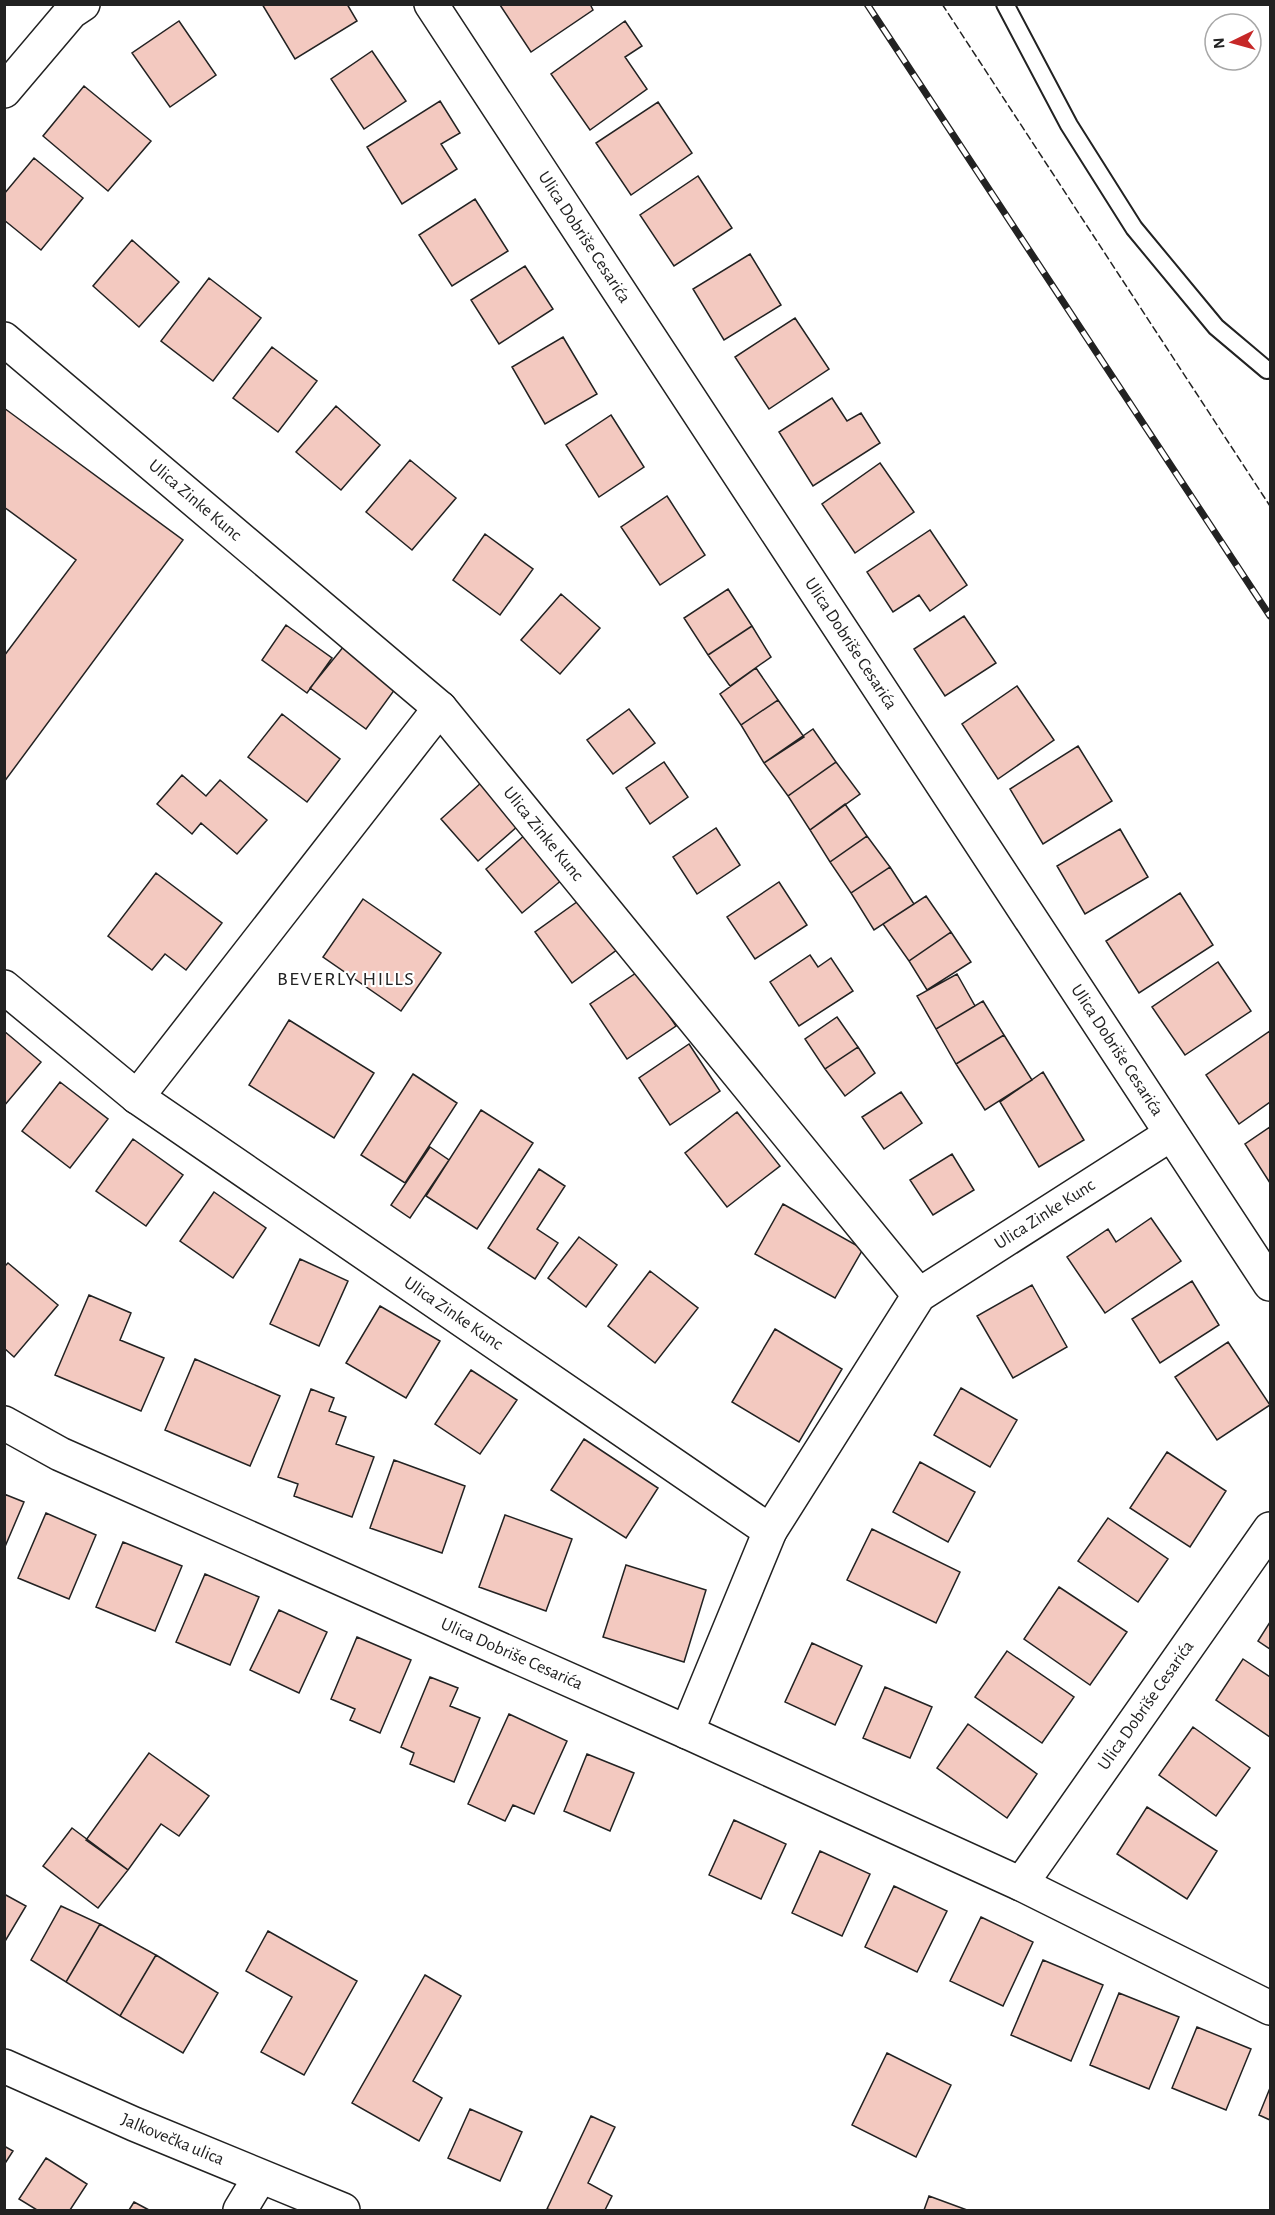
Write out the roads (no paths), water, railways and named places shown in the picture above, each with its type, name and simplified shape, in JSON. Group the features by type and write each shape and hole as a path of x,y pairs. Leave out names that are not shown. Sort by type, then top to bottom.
{"street":[{"path":"4,91 71,12 82,4"},
{"name":"Ulica Dobriše Cesarića","path":"431,4 1270,1284"},
{"name":"Ulica Zinke Kunc","path":"4,339 440,708 919,1295"},
{"path":"137,1097 440,708"},
{"name":"Ulica Zinke Kunc","path":"4,987 137,1097 770,1531"},
{"name":"Ulica Zinke Kunc","path":"687,1732 770,1531 919,1295 1171,1134"},
{"name":"Ulica Dobriše Cesarića","path":"4,1423 60,1454 687,1732 1021,1884 1270,2008"},
{"name":"Ulica Dobriše Cesarića","path":"1021,1884 1270,1528"},
{"name":"Jalkovečka ulica","path":"4,2066 52,2089 343,2211"},
{"path":"240,2211 260,2177"}],"lane":[{"path":"1005,4 1069,125 1134,228 1216,327 1266,370 1270,369"}],"railway":[{"path":"867,4 1270,616"}],"district":[{"name":"BEVERLY HILLS","path":"346,979"}]}
